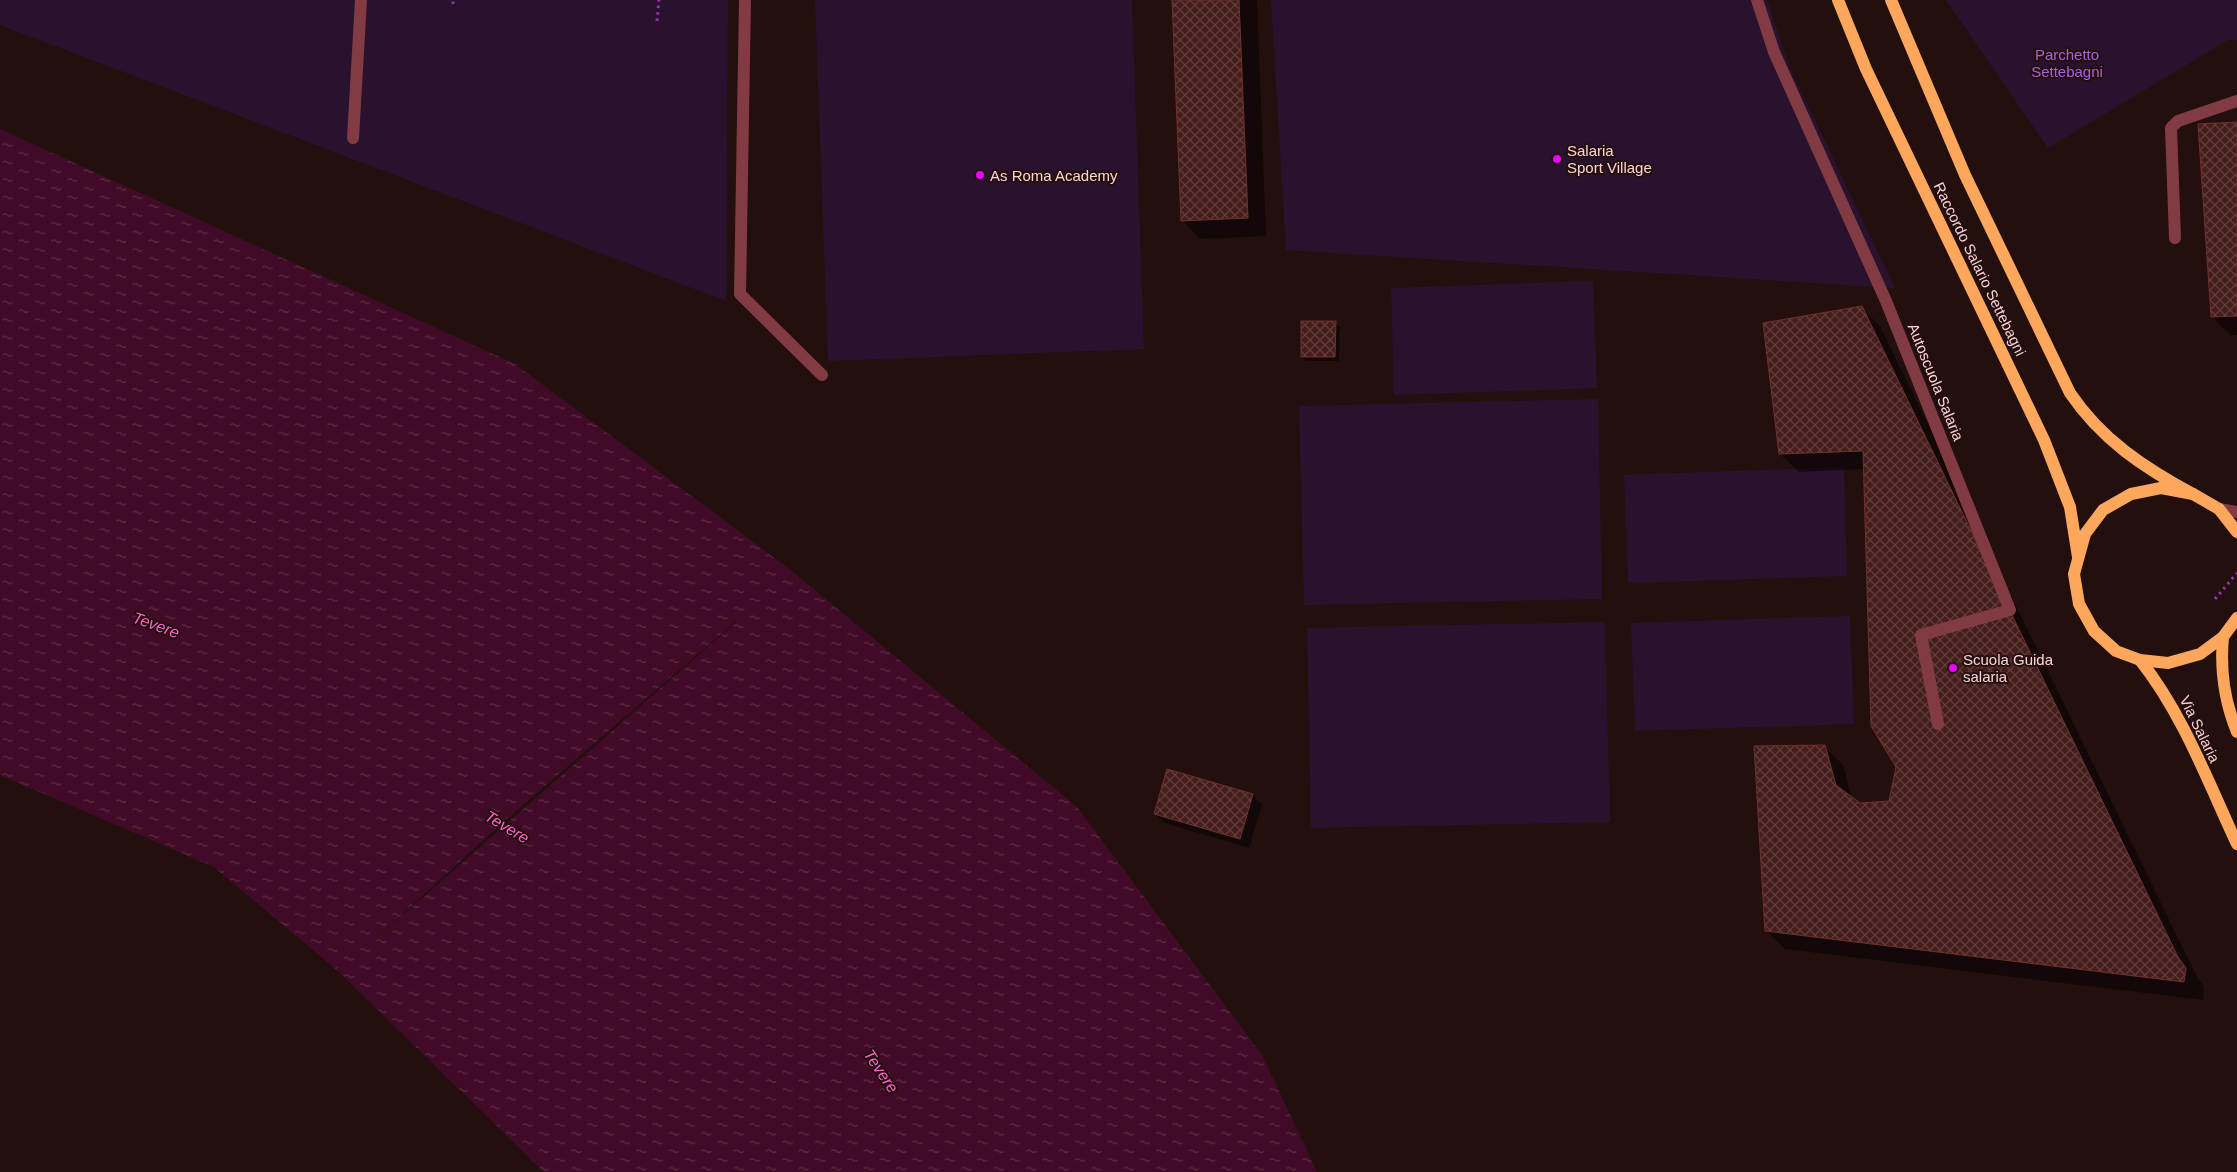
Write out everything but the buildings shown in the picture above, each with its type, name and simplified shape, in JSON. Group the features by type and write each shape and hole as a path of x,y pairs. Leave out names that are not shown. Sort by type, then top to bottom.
{"main road":[{"name":"Raccordo Salario Settebagni","path":"1838,0 1866,69 2044,440 2070,508 2078,557"},
{"name":"Raccordo Salario Settebagni","path":"1891,0 1965,175 2070,393 2083,412 2107,438 2159,476 2219,509"},
{"path":"2193,494 2161,488 2131,494 2103,510 2084,534 2078,557 2074,574 2079,604 2094,631 2116,650 2140,660 2168,663 2200,654 2223,637 2237,618"},
{"path":"2219,509 2237,532"},
{"path":"2223,637 2221,664 2224,690 2237,732"},
{"name":"Via Salaria","path":"2140,660 2155,679 2172,707 2237,844"}],"street":[{"path":"353,138 362,0"},
{"path":"746,0 740,294 822,375"},
{"name":"Autoscuola Salaria","path":"1757,0 1774,52 1886,301 2010,610 1921,635 1938,724"},
{"path":"2175,238 2171,128 2178,121 2237,101"},
{"path":"2219,509 2237,512"}],"path":[{"path":"657,21 659,0"},
{"path":"2215,599 2237,573"}],"green space":[{"path":"0,0 728,0 726,301 0,25"},
{"name":"As Roma Academy","path":"815,0 1132,0 1144,349 828,361"},
{"name":"Salaria Sport Village","path":"1271,0 1767,0 1790,68 1895,288 1286,250"},
{"name":"Parchetto Settebagni","path":"1946,0 2237,0 2237,40 2228,40 2048,148"},
{"path":"1593,281 1597,388 1394,395 1391,288"},
{"path":"1598,399 1602,599 1304,605 1299,406"},
{"path":"1844,467 1847,576 1628,583 1624,475"},
{"path":"1850,616 1854,724 1635,731 1631,623"},
{"path":"1605,622 1610,822 1311,828 1307,628"}],"water":[{"name":"Tevere","path":"0,129 515,364 793,572 1077,807 1262,1055 1317,1172 544,1172 339,972 214,867 0,775","holes":["736,622 371,943 502,823"]}],"place":[{"name":"Salaria Sport Village","path":"1557,159"},
{"name":"As Roma Academy","path":"980,175"},
{"name":"Scuola Guida salaria","path":"1953,668"}]}
